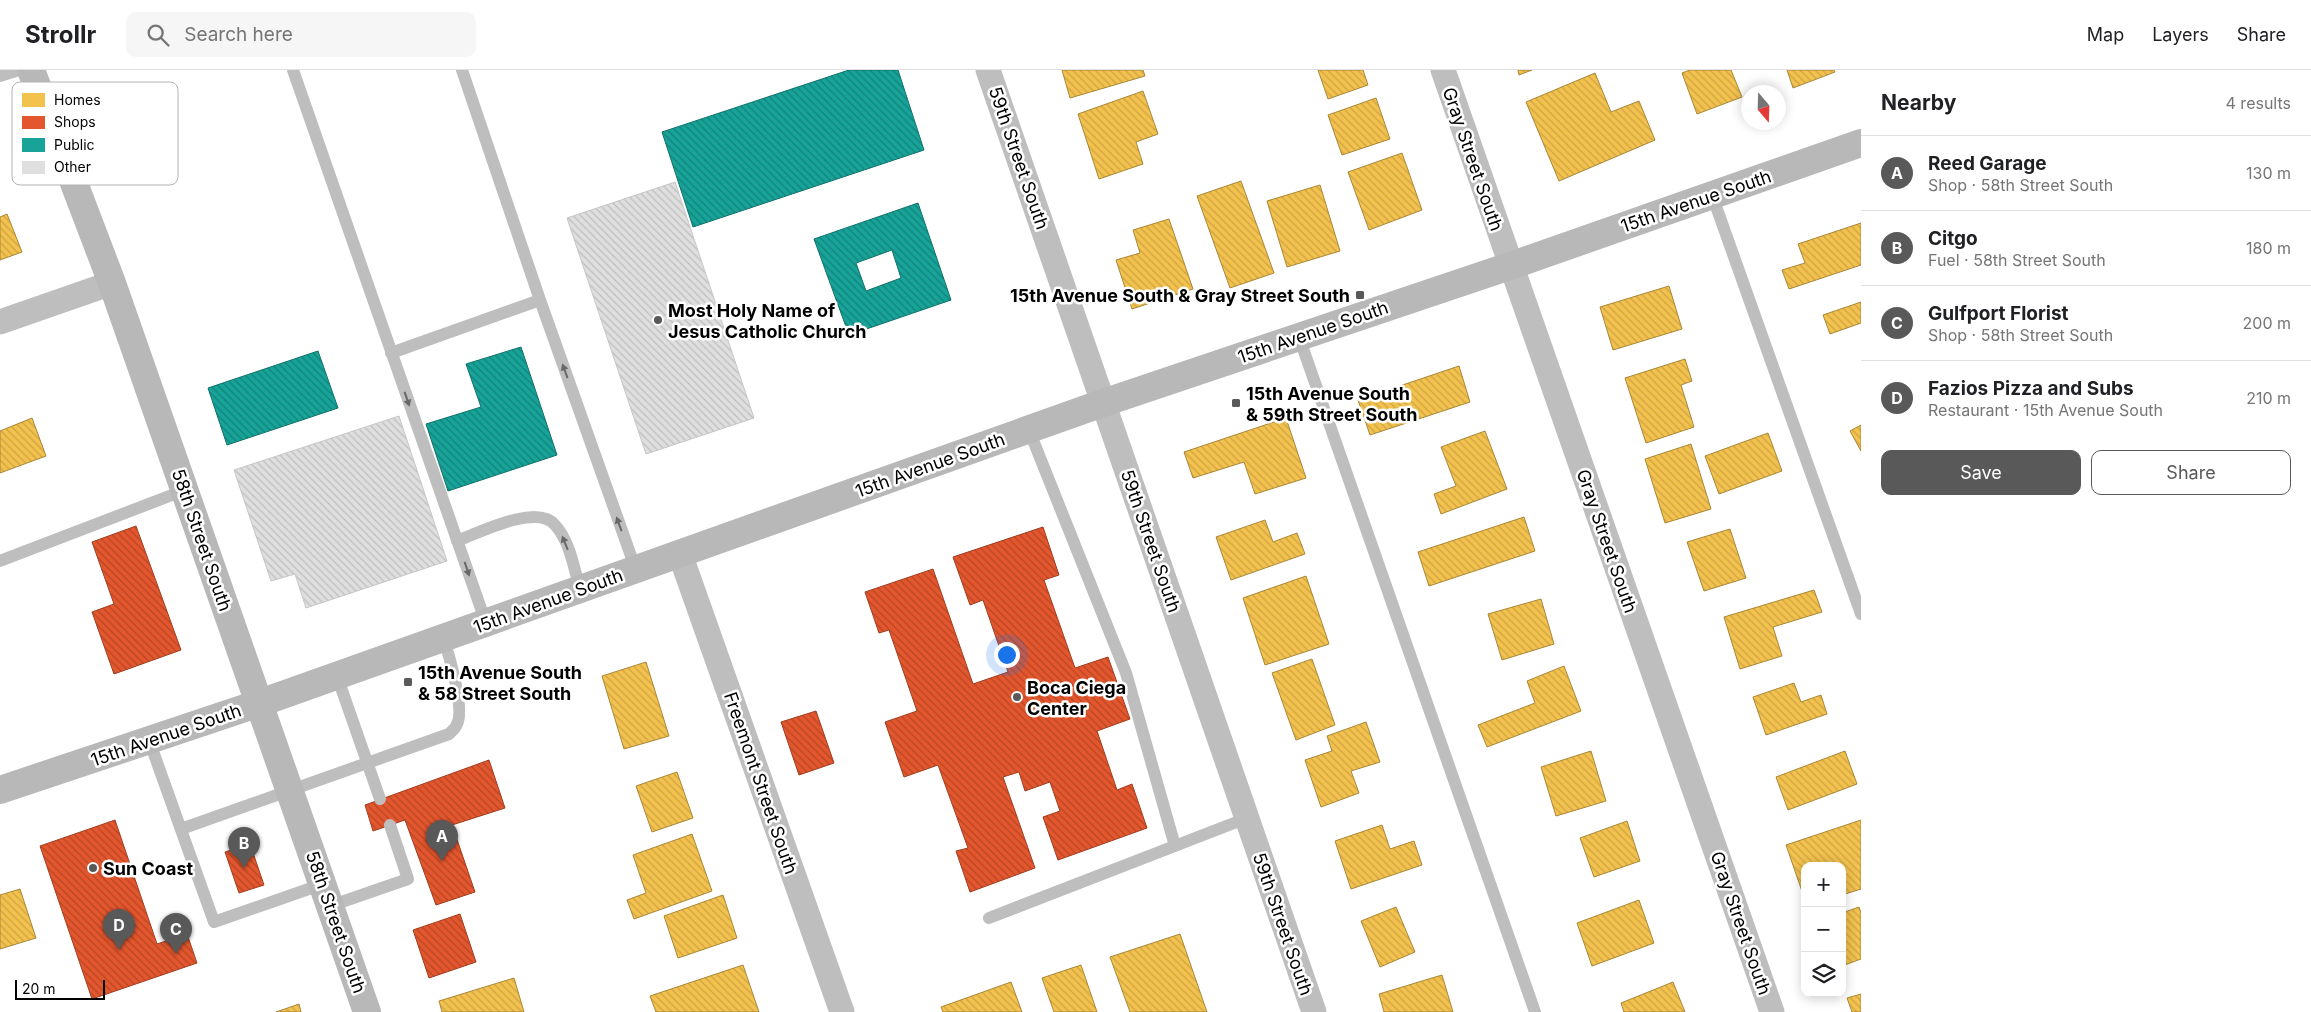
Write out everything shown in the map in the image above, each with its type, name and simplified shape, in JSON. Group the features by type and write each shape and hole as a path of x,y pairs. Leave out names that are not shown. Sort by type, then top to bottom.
{"street":[{"name":"58th Street South","path":"31,70 36,82"},
{"name":"59th Street South","path":"988,70 1314,1012"},
{"name":"Gray Street South","path":"1443,70 1772,1012"},
{"name":"15th Avenue South","path":"0,790 337,676 1103,403 1510,266 1861,143"},
{"name":"58th Street South","path":"75,185 112,283 367,1012"},
{"path":"0,322 112,283"},
{"name":"Freemont Street South","path":"680,554 842,1012"}],"lane":[{"path":"0,76 19,70"},
{"path":"293,70 486,623"},
{"path":"462,70 540,300 636,570"},
{"path":"1712,195 1861,614"},
{"path":"391,353 540,300"},
{"path":"1298,337 1535,1012"},
{"path":"1028,430 1126,673 1175,846"},
{"path":"0,560 185,490"},
{"path":"457,541 514,519 538,517 554,523 564,539 580,589"},
{"path":"181,829 450,734 458,724 460,711 451,661 443,638"},
{"path":"337,676 380,799"},
{"path":"149,740 214,922 326,895 408,879 390,825"},
{"path":"989,918 1247,818"}],"building: Homes":[{"path":"1062,70 1143,70 1145,76 1070,98"},
{"path":"1318,70 1363,70 1368,85 1328,99"},
{"path":"1518,70 1532,70 1519,75"},
{"path":"1690,70 1731,70 1741,97 1697,114 1682,73"},
{"path":"1787,70 1834,70 1835,72 1793,88"},
{"path":"1595,73 1611,112 1639,101 1655,140 1559,181 1526,102"},
{"path":"1143,91 1158,134 1136,142 1143,164 1099,179 1078,114"},
{"path":"1376,98 1390,139 1342,155 1328,115"},
{"path":"1402,153 1422,210 1369,230 1348,172"},
{"path":"1241,181 1274,273 1230,288 1197,196"},
{"path":"1320,185 1340,251 1287,267 1267,201"},
{"path":"7,214 22,252 0,260 0,217"},
{"path":"1169,219 1193,289 1132,309 1116,260 1140,253 1133,230"},
{"path":"1861,223 1861,265 1789,289 1782,270 1805,263 1798,244"},
{"path":"1669,286 1682,329 1613,350 1600,307"},
{"path":"1861,302 1861,323 1830,334 1823,315"},
{"path":"1685,359 1692,381 1681,385 1694,427 1646,443 1625,378"},
{"path":"1459,366 1470,402 1370,435 1358,400"},
{"path":"32,418 46,456 0,473 0,431"},
{"path":"1286,418 1306,478 1255,494 1244,462 1193,478 1184,452"},
{"path":"1861,425 1861,451 1850,431"},
{"path":"1485,431 1507,489 1441,514 1434,494 1456,486 1441,447"},
{"path":"1768,433 1782,471 1719,494 1705,456"},
{"path":"1691,444 1711,509 1665,523 1645,459"},
{"path":"1524,517 1535,551 1429,586 1418,552"},
{"path":"1265,520 1273,542 1297,533 1305,554 1231,580 1216,537"},
{"path":"1730,529 1746,578 1704,591 1687,542"},
{"path":"1306,576 1329,644 1265,665 1243,598"},
{"path":"1814,590 1822,612 1773,627 1782,656 1740,669 1724,617"},
{"path":"1541,599 1554,644 1502,660 1488,614"},
{"path":"1312,659 1335,725 1296,740 1272,673"},
{"path":"646,662 669,736 624,749 602,676"},
{"path":"1564,666 1581,711 1487,747 1478,725 1535,703 1527,681"},
{"path":"1794,683 1801,702 1821,695 1827,714 1766,735 1753,697"},
{"path":"1366,722 1380,762 1351,771 1359,793 1321,807 1305,760 1332,751 1327,736"},
{"path":"1591,751 1606,801 1556,816 1541,767"},
{"path":"1845,751 1857,784 1788,810 1776,777"},
{"path":"677,772 693,818 652,832 636,786"},
{"path":"1861,820 1861,889 1846,894 1846,862 1801,862 1801,888 1786,845"},
{"path":"1627,821 1640,861 1594,877 1580,838"},
{"path":"1382,825 1390,849 1414,841 1422,865 1351,889 1335,841"},
{"path":"692,834 712,891 634,919 627,900 646,893 633,855"},
{"path":"20,889 36,938 0,949 0,895"},
{"path":"723,895 737,938 678,958 664,916"},
{"path":"1639,900 1654,943 1592,966 1577,923"},
{"path":"1396,907 1415,952 1380,967 1361,921"},
{"path":"1859,907 1861,913 1861,959 1846,965 1846,952 1846,912"},
{"path":"1180,934 1207,1012 1130,1012 1110,957"},
{"path":"743,965 759,1012 656,1012 650,996"},
{"path":"1081,965 1097,1012 1054,1012 1042,978"},
{"path":"1442,975 1453,1012 1384,1012 1379,994"},
{"path":"514,978 524,1012 442,1012 439,1001"},
{"path":"1011,982 1022,1012 943,1012 941,1007"},
{"path":"1673,982 1685,1012 1624,1012 1621,1003"},
{"path":"1861,994 1861,1012 1852,1012 1847,998"},
{"path":"299,1004 301,1012 276,1012"}],"building: Shops":[{"path":"136,526 181,650 114,674 92,612 114,604 92,542"},
{"name":"Boca Ciega Center","path":"1043,527 1059,575 1044,580 1075,668 1108,657 1130,719 1097,731 1117,790 1132,784 1147,828 1058,860 1043,817 1060,811 1050,782 1025,791 1019,772 1003,777 1035,868 970,892 956,851 968,848 938,765 904,777 885,722 917,711 889,630 879,633 865,592 933,569 973,684 1008,672 983,600 970,605 953,557"},
{"path":"816,711 834,763 799,775 781,722"},
{"path":"489,760 505,808 452,825 475,892 436,905 405,820 373,831 365,805"},
{"path":"115,820 157,944 187,934 197,963 92,999 40,846"},
{"path":"250,844 264,885 239,893 225,852"},
{"path":"460,914 476,962 429,978 413,930"}],"building: Public":[{"path":"849,70 898,70 924,150 693,227 662,132"},
{"name":"Most Holy Name of Jesus Catholic Church","path":"671,189 744,419 650,449 569,221"},
{"path":"918,203 951,300 849,335 814,239","holes":["892,250 901,278 866,291 856,263"]},
{"path":"521,347 557,455 448,491 426,424 481,407 466,364"},
{"path":"318,351 338,408 227,445 208,388"}],"building: Other":[{"name":"Most Holy Name of Jesus Catholic Church","path":"675,182 754,418 646,454 567,218"},
{"path":"399,416 447,561 306,608 295,574 271,581 234,470"}],"place":[{"name":"15th Avenue South & Gray Street South","path":"1360,295"},
{"name":"Most Holy Name of Jesus Catholic Church","path":"658,320"},
{"name":"15th Avenue South & 59th Street South","path":"1236,403"},
{"name":"15th Avenue South & 58 Street South","path":"408,682"},
{"name":"Boca Ciega Center","path":"1017,697"},
{"name":"Reed Garage","path":"442,861"},
{"name":"Sun Coast","path":"93,868"},
{"name":"Citgo","path":"244,868"},
{"name":"Fazios Pizza and Subs","path":"119,950"},
{"name":"Gulfport Florist","path":"176,954"}]}
